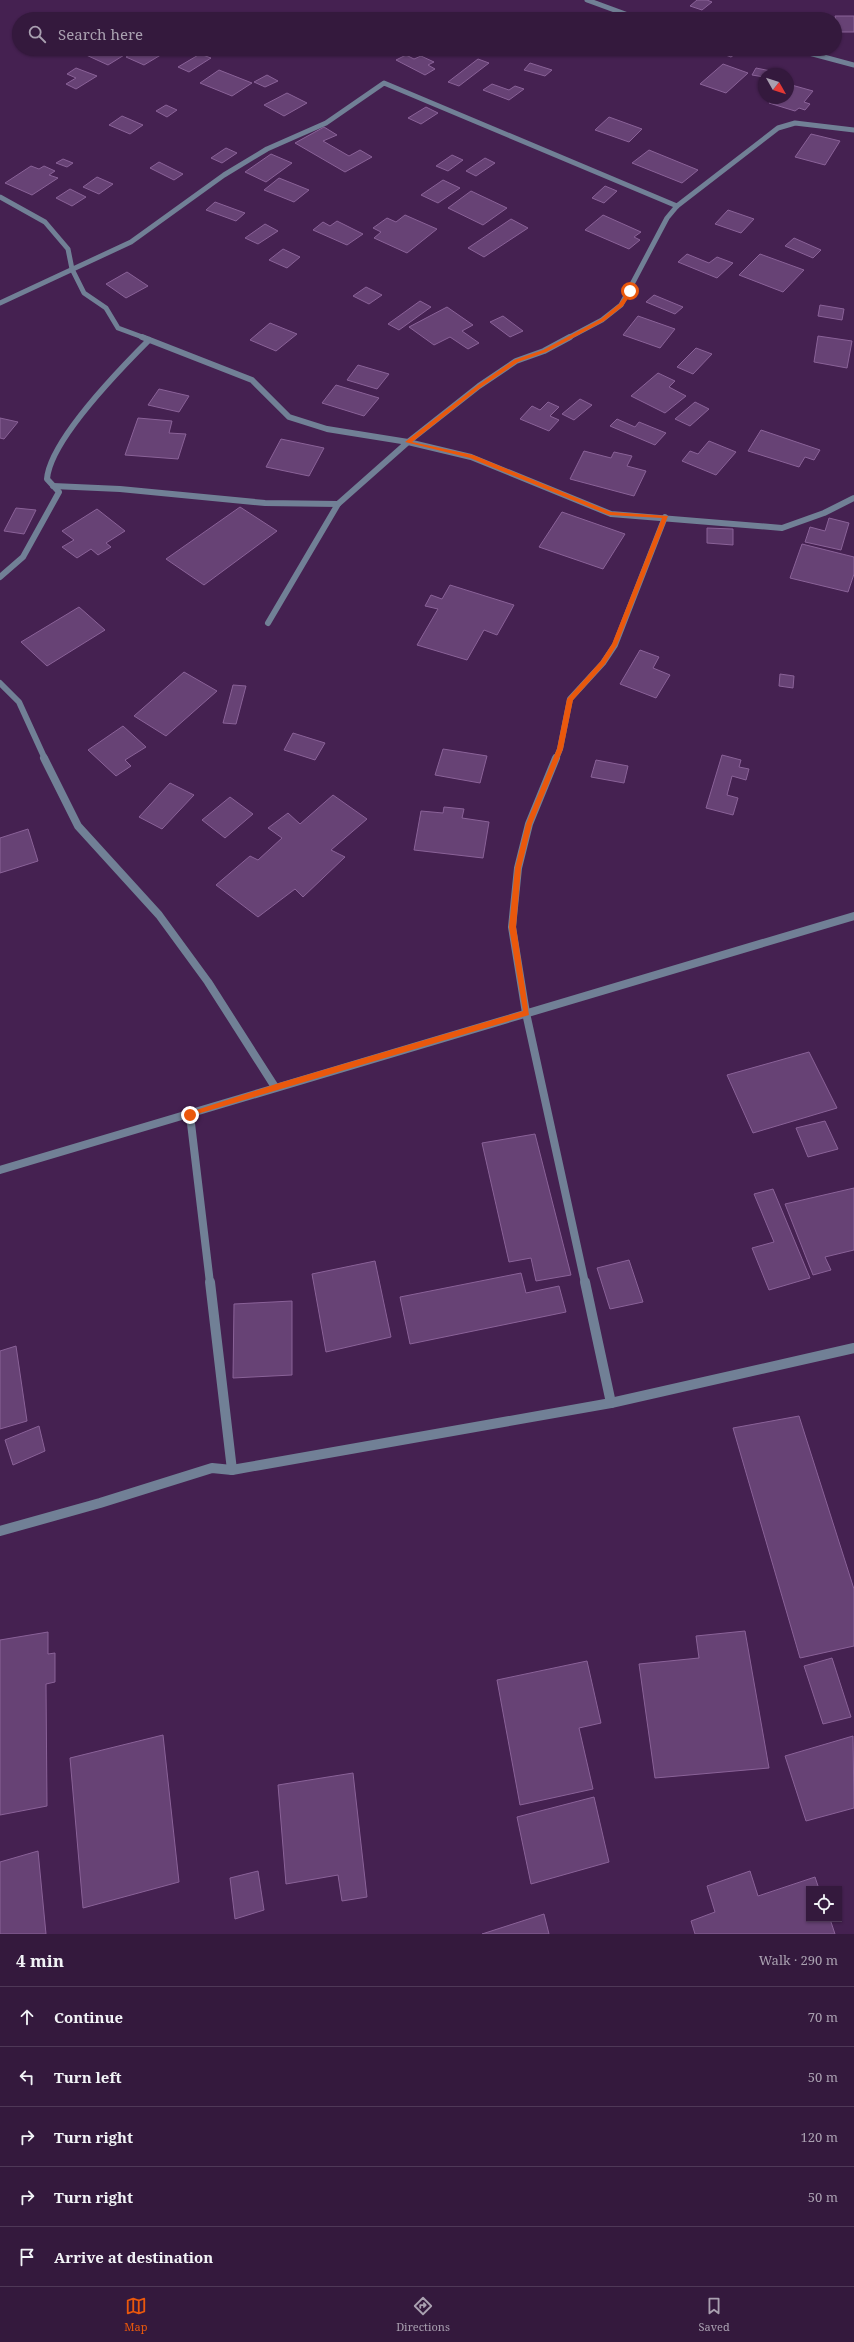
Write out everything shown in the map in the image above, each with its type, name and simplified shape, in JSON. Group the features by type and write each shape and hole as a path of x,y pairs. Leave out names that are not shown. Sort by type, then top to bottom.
{"street":[{"path":"586,0 619,12"},
{"path":"820,56 854,65"},
{"path":"0,303 131,242 224,175 267,149 326,123 344,109 384,83 677,206"},
{"path":"268,623 338,504 408,442 479,386 516,361 557,344 602,320 621,305 667,218 677,206 735,160 786,124 795,123 854,130"},
{"path":"0,197 45,222 68,249 72,269 84,293 106,308 118,328 252,380 289,417 327,429 408,442 471,457 611,514 666,516 782,528 824,513 854,498"},
{"path":"0,577 23,557 59,492 47,479 47,470 74,422 100,390 149,340"},
{"path":"53,486 120,489 266,503 338,504"},
{"path":"611,1403 526,1013 512,927 518,868 529,824 560,749 570,699 603,663 615,645 666,516"},
{"path":"0,683 19,702 50,772 78,826 159,915 208,982 276,1087"},
{"path":"0,1170 190,1115 276,1087 854,916"},
{"path":"190,1115 232,1470"},
{"path":"0,1531 100,1503 212,1468 232,1470 611,1403 854,1348"}],"building":[{"path":"697,0 707,0 712,2 702,10 690,6"},
{"path":"842,16 854,16 854,32 842,32"},
{"path":"88,56 123,56 108,65"},
{"path":"128,56 159,56 144,65 126,57"},
{"path":"197,56 206,56 211,58 189,72 178,67"},
{"path":"404,56 414,59 421,56 434,62 428,65 435,69 425,75 396,60"},
{"path":"478,59 489,63 459,86 448,82"},
{"path":"530,63 552,70 545,76 524,70"},
{"path":"723,64 748,73 726,93 700,84"},
{"path":"76,68 97,76 76,89 66,84 76,78 67,74"},
{"path":"756,68 758,68 758,76 752,75"},
{"path":"219,70 252,83 232,96 200,83"},
{"path":"267,75 278,81 265,87 254,82"},
{"path":"492,84 509,90 515,86 524,89 509,100 483,90"},
{"path":"794,86 813,91 804,102 810,104 805,110 799,108 795,111 772,104 794,104"},
{"path":"287,93 307,103 284,116 264,105"},
{"path":"166,105 177,110 167,117 156,111"},
{"path":"426,107 438,113 421,124 408,118"},
{"path":"122,116 143,125 130,134 109,125"},
{"path":"609,117 642,129 629,142 595,130"},
{"path":"324,127 337,135 323,141 349,156 360,150 372,157 345,172 295,143"},
{"path":"811,134 840,141 825,165 795,157"},
{"path":"226,148 237,153 222,163 211,158"},
{"path":"649,150 698,170 682,183 632,163"},
{"path":"271,154 292,163 266,182 245,172"},
{"path":"452,155 463,160 448,171 436,166"},
{"path":"485,158 495,163 476,176 466,171"},
{"path":"63,159 73,163 67,167 56,163"},
{"path":"159,162 183,174 174,180 150,168"},
{"path":"31,166 39,169 44,166 55,171 49,175 58,178 32,195 5,183"},
{"path":"97,177 113,184 99,194 83,187"},
{"path":"279,178 309,190 294,202 264,190"},
{"path":"443,180 460,188 438,203 421,195"},
{"path":"605,186 617,191 604,203 592,198"},
{"path":"70,189 86,197 72,206 56,198"},
{"path":"471,191 507,208 483,225 448,208"},
{"path":"215,202 245,213 236,221 206,210"},
{"path":"728,210 754,219 741,233 715,224"},
{"path":"405,215 437,229 407,253 374,238 381,232 373,228 387,218 396,222"},
{"path":"603,215 641,232 634,237 640,240 629,249 585,230"},
{"path":"511,219 528,228 484,257 468,248"},
{"path":"337,221 363,234 347,245 313,230 323,222 330,226"},
{"path":"265,224 278,231 258,244 245,238"},
{"path":"794,238 821,250 813,258 785,246"},
{"path":"283,249 300,257 287,268 269,260"},
{"path":"687,254 709,263 717,257 733,263 717,278 678,262"},
{"path":"760,254 804,270 783,292 739,275"},
{"path":"127,272 148,286 126,298 106,284"},
{"path":"366,287 382,295 369,304 353,296"},
{"path":"654,295 683,307 675,314 646,302"},
{"path":"420,301 431,307 399,330 388,324"},
{"path":"820,305 844,309 842,320 818,316"},
{"path":"447,307 473,325 462,331 479,343 468,349 450,337 434,345 409,327"},
{"path":"503,316 523,331 510,337 490,322"},
{"path":"638,316 675,329 660,348 623,335"},
{"path":"270,323 297,334 276,351 250,340"},
{"path":"818,336 852,341 847,368 814,362"},
{"path":"696,348 712,354 693,374 677,367"},
{"path":"358,365 389,374 377,389 347,380"},
{"path":"658,373 675,381 669,387 686,396 665,413 631,396"},
{"path":"336,385 379,398 364,416 322,403"},
{"path":"159,389 189,396 179,412 148,405"},
{"path":"580,399 592,405 574,420 562,414"},
{"path":"548,402 559,407 550,416 559,420 549,431 520,419 532,406 540,410"},
{"path":"695,402 709,409 690,426 675,419"},
{"path":"0,418 18,422 4,439 0,438"},
{"path":"138,418 172,421 169,433 186,434 178,459 125,455"},
{"path":"617,419 635,427 639,422 666,433 655,445 610,426"},
{"path":"761,430 820,450 814,460 805,457 799,467 748,451"},
{"path":"281,439 324,448 309,476 266,467"},
{"path":"709,441 736,452 716,475 682,461 690,451 698,454"},
{"path":"584,451 611,458 614,452 632,456 627,466 646,471 634,496 570,479"},
{"path":"240,507 277,531 204,585 166,559"},
{"path":"16,508 36,510 24,534 4,531"},
{"path":"97,509 125,531 106,543 111,547 98,555 91,549 77,558 62,547 74,540 62,531"},
{"path":"562,512 625,534 603,569 539,547"},
{"path":"829,518 849,523 841,550 805,542 810,527 825,531"},
{"path":"707,528 733,529 733,545 707,543"},
{"path":"802,544 854,557 854,574 848,592 790,578"},
{"path":"450,585 514,605 497,635 484,630 467,660 417,645 438,609 425,606 431,595 442,599"},
{"path":"79,607 105,630 47,666 21,642"},
{"path":"640,650 659,657 653,668 670,675 656,698 620,684"},
{"path":"184,672 217,691 166,736 134,716"},
{"path":"780,674 794,676 793,688 779,686"},
{"path":"233,685 246,686 236,724 223,723"},
{"path":"123,726 146,747 125,760 131,766 116,776 88,750"},
{"path":"293,733 325,743 315,760 284,750"},
{"path":"443,749 487,756 480,783 435,775"},
{"path":"722,755 741,760 739,767 749,769 746,780 732,776 727,795 738,798 733,815 706,808"},
{"path":"596,760 628,766 624,783 591,777"},
{"path":"170,783 194,795 162,829 139,817"},
{"path":"333,795 367,819 331,850 345,857 303,897 295,889 258,917 216,885 250,856 258,860 282,838 268,828 288,813 300,824"},
{"path":"230,797 253,814 225,838 202,820"},
{"path":"444,807 464,809 462,818 489,822 483,858 414,850 421,811 443,813"},
{"path":"28,829 38,861 0,873 0,838"},
{"path":"809,1052 837,1108 753,1133 727,1075"},
{"path":"825,1121 838,1149 808,1157 796,1128"},
{"path":"535,1134 571,1275 536,1281 531,1258 509,1262 482,1143"},
{"path":"854,1188 854,1250 825,1257 831,1270 813,1275 785,1204"},
{"path":"773,1189 810,1278 769,1290 752,1248 774,1242 754,1194"},
{"path":"629,1260 643,1302 610,1309 597,1268"},
{"path":"375,1261 391,1337 326,1352 312,1274"},
{"path":"521,1273 526,1293 559,1286 566,1312 410,1344 400,1297"},
{"path":"292,1301 292,1375 233,1378 234,1304"},
{"path":"16,1346 27,1421 0,1429 0,1351"},
{"path":"799,1416 854,1589 854,1646 800,1658 733,1428"},
{"path":"39,1426 45,1451 13,1465 5,1440"},
{"path":"745,1631 769,1768 655,1778 639,1664 699,1658 696,1636"},
{"path":"48,1632 48,1654 55,1653 55,1682 46,1684 47,1806 0,1815 0,1640"},
{"path":"832,1658 851,1717 823,1724 804,1666"},
{"path":"587,1661 601,1723 579,1728 593,1789 520,1805 497,1680"},
{"path":"163,1735 179,1882 83,1908 70,1758"},
{"path":"853,1736 854,1808 806,1821 785,1756"},
{"path":"353,1773 367,1897 342,1901 338,1875 286,1884 278,1785"},
{"path":"594,1797 609,1862 531,1884 517,1817"},
{"path":"38,1851 46,1934 0,1934 0,1862"},
{"path":"258,1871 264,1910 235,1919 230,1878"},
{"path":"750,1871 758,1896 815,1877 818,1886 806,1886 806,1922 831,1922 835,1934 695,1934 691,1921 715,1912 707,1886"},
{"path":"544,1914 549,1934 482,1934"}],"route":[{"path":"190,1115 276,1087 526,1013 512,927 518,868 529,824 560,749 570,699 603,663 615,645 666,516 611,514 471,457 408,442 479,386 516,361 544,351 602,320 621,305 630,291"}]}
